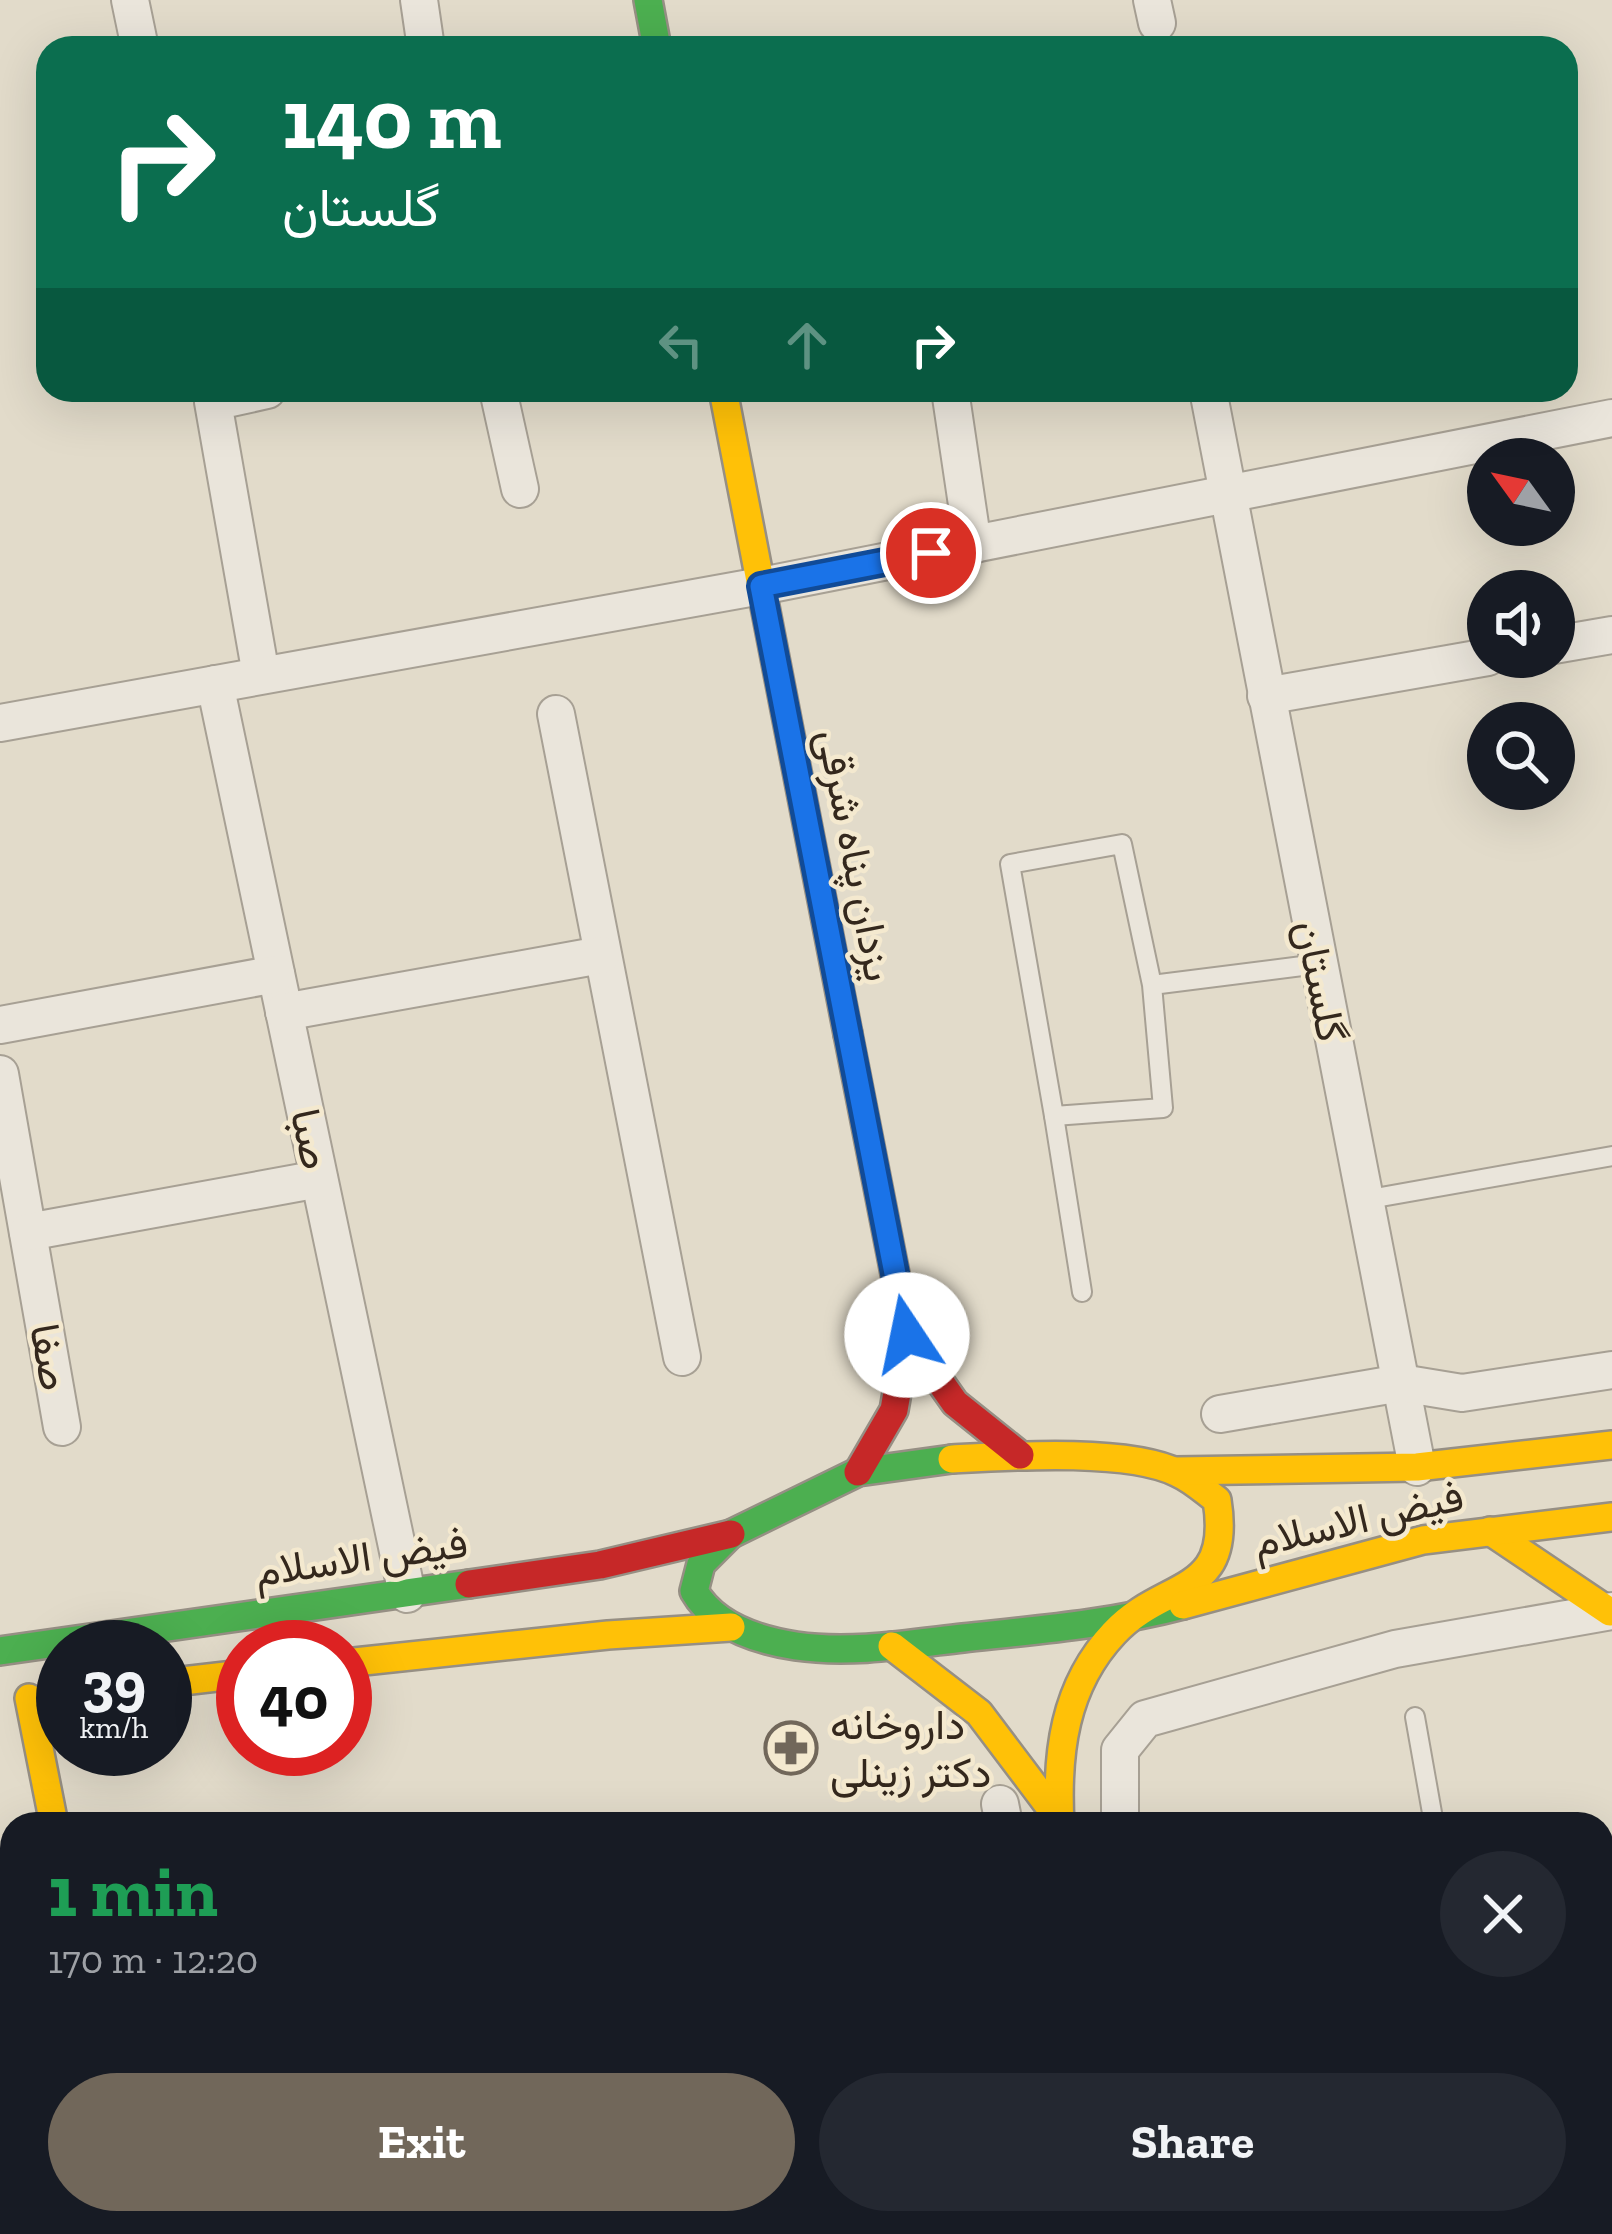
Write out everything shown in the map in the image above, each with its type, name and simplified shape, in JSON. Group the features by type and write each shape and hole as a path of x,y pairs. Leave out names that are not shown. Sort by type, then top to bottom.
{"main road":[{"path":"648,0 655,36"},
{"name":"یزدان پناه شرقی","path":"725,402 907,1335 895,1410 858,1472"},
{"name":"یزدان پناه شرقی","path":"907,1335 955,1403 1020,1455"},
{"name":"فیض الاسلام","path":"0,1651 600,1565 730,1534 858,1472 1020,1455 1114,1458 1176,1471 1417,1467 1612,1445"},
{"path":"730,1534 701,1564 694,1591 704,1610 731,1627 797,1646 892,1646 1127,1620 1176,1595 1212,1565 1224,1527 1217,1500 1176,1471"},
{"name":"فیض الاسلام","path":"1127,1620 1424,1540 1612,1516"},
{"path":"1490,1532 1611,1612"},
{"path":"1060,1812 1064,1718 1089,1665 1127,1620"},
{"path":"372,1660 731,1627"},
{"path":"892,1646 979,1713 1053,1812"},
{"path":"14,1699 50,1812"}],"street":[{"path":"130,0 138,36"},
{"path":"419,0 424,36"},
{"path":"212,402 261,675"},
{"path":"501,402 520,488"},
{"path":"952,402 973,544"},
{"name":"گلستان","path":"1210,402 1417,1467"},
{"path":"0,723 761,586 1612,418"},
{"path":"1575,641 1612,635"},
{"path":"1266,696 1467,661"},
{"name":"صبا","path":"215,684 406,1594"},
{"path":"556,714 682,1358"},
{"path":"284,1012 601,955"},
{"path":"0,1025 276,974"},
{"name":"صفا","path":"0,1074 62,1427"},
{"path":"28,1232 319,1179"},
{"path":"1220,1414 1401,1383 1462,1393 1612,1370"},
{"path":"1120,1812 1120,1750 1145,1720 1395,1649 1611,1612"}],"lane":[{"path":"1054,1116 1163,1108 1151,985 1122,844 1010,864 1082,1292"},
{"path":"1151,985 1318,964"},
{"path":"1364,1200 1612,1156"},
{"path":"1415,1718 1432,1812"}],"traffic: fast":[{"path":"648,0 655,36"},
{"path":"952,1459 858,1472 731,1534 701,1564 694,1591 713,1614 752,1635 796,1646 837,1649 1074,1626 1183,1605"},
{"path":"0,1651 469,1584"}],"traffic: slow":[{"path":"725,402 848,1034"},
{"path":"1176,1471 1417,1467 1612,1445"},
{"path":"952,1459 1068,1456 1130,1460 1178,1473 1217,1500 1219,1532 1215,1555 1205,1571 1133,1616 1114,1633 1084,1675 1062,1747 1060,1812"},
{"path":"1183,1605 1423,1540 1612,1517"},
{"path":"1490,1531 1610,1612"},
{"path":"372,1660 731,1627"},
{"path":"892,1646 979,1713 1054,1812"},
{"path":"192,1680 216,1677"},
{"path":"29,1698 52,1812"}],"traffic: jam":[{"path":"848,1034 907,1335 894,1410 858,1472"},
{"path":"907,1335 955,1403 1020,1455"},
{"path":"469,1584 600,1565 731,1534"}],"place":[{"name":"داروخانه دکتر زینلی","path":"791,1748"}],"route":[{"path":"907,1335 761,586 931,553"}]}
